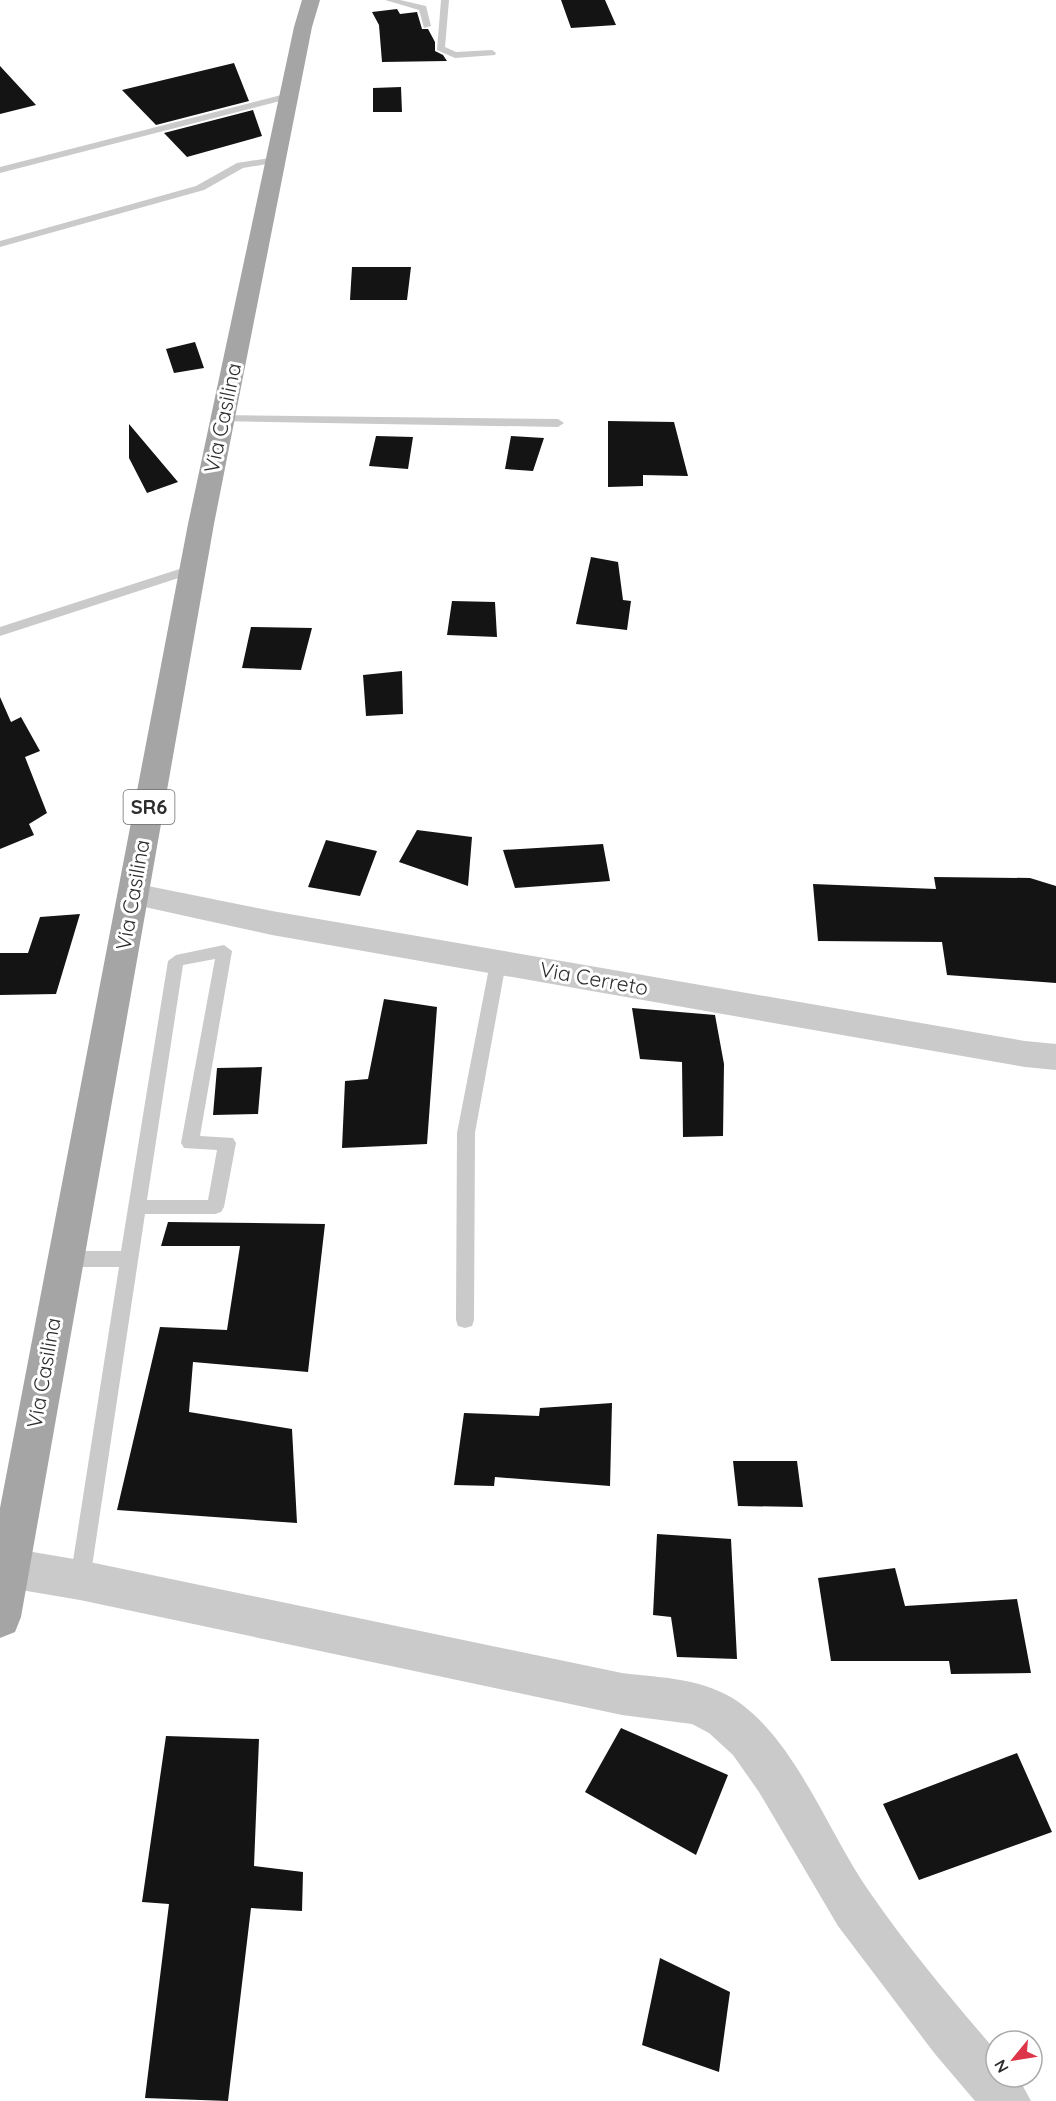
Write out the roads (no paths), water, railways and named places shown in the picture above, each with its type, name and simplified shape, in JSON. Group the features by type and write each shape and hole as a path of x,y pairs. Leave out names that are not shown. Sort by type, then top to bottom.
{"main road":[{"name":"Via Casilina","path":"0,1617 192,569 289,96 311,0"}],"street":[{"name":"Via Cerreto","path":"133,894 272,923 498,963 1025,1054 1056,1057"},
{"path":"9,1568 80,1580 622,1694 697,1703 724,1718 748,1740 775,1776 854,1910 952,2037 1007,2101"}],"lane":[{"path":"389,0 423,8 427,26"},
{"path":"445,0 440,48 455,55 492,53"},
{"path":"0,170 289,96"},
{"path":"0,244 200,188 240,165 276,160"},
{"path":"222,419 558,423"},
{"path":"0,632 192,569"},
{"path":"80,1580 137,1207 176,961 224,951 190,1143 227,1143 215,1207 137,1207"},
{"path":"465,1320 466,1133 498,963"},
{"path":"65,1259 129,1259"}]}
